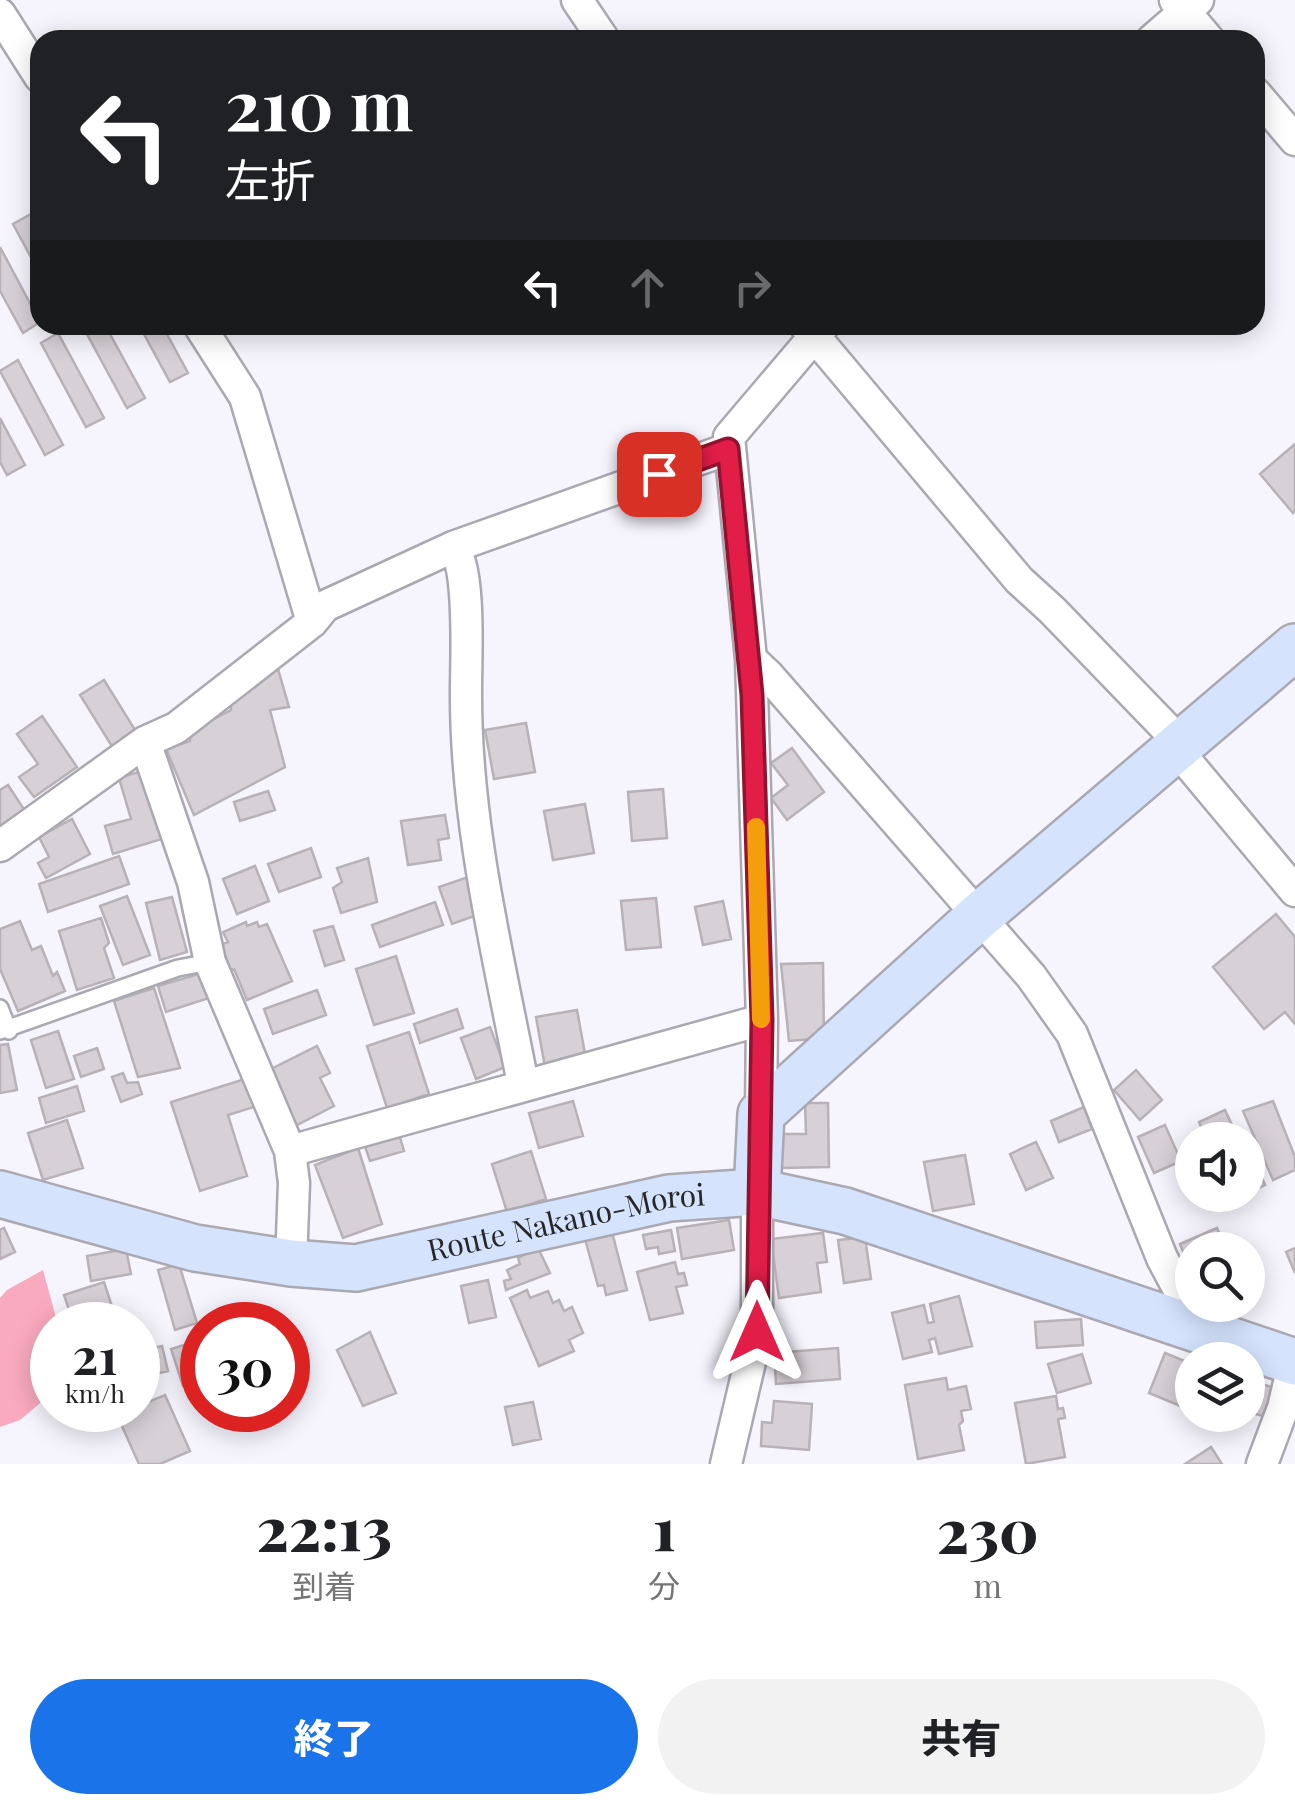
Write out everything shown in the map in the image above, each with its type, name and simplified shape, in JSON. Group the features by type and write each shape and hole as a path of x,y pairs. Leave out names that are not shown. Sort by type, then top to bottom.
{"main road":[{"path":"757,1192 761,1114 978,916 1295,648"},
{"name":"Route Nakano-Moroi","path":"0,1194 196,1248 290,1263 356,1268 650,1201 757,1192 844,1211 1294,1362"}],"street":[{"path":"578,0 598,30"},
{"path":"1161,30 1186,4 1203,30"},
{"path":"0,14 30,61"},
{"path":"1265,105 1295,140"},
{"path":"205,335 244,397 312,622"},
{"path":"761,1114 762,1020 751,659 728,449 729,437 809,335"},
{"path":"820,335 1020,580 1167,730 1177,750 1295,891"},
{"path":"0,846 144,742 176,728 312,622 324,606 453,547 728,449"},
{"path":"453,547 460,556 466,619 468,778 523,1084"},
{"path":"751,659 1031,976 1072,1034 1162,1258 1199,1328"},
{"path":"144,742 193,882 210,962 290,1152 294,1182 290,1263"},
{"path":"290,1152 762,1020"},
{"path":"726,1464 757,1332 757,1192"},
{"path":"1262,1464 1283,1408 1294,1362"}],"lane":[{"path":"0,1008 4,1031 178,968 210,962"}],"shaded area":[{"path":"43,1270 52,1302 30,1302 30,1412 0,1427 0,1298"}],"building":[{"path":"30,215 30,255 13,224"},
{"path":"0,247 30,303 30,328 23,333 0,291"},
{"path":"59,335 104,418 86,427 41,343"},
{"path":"87,335 110,335 145,398 127,408"},
{"path":"144,335 167,335 188,373 170,382"},
{"path":"18,360 63,445 45,455 0,371"},
{"path":"0,418 25,465 7,475 0,462"},
{"path":"1295,444 1295,511 1293,513 1260,474"},
{"path":"278,669 289,707 270,710 285,767 194,815 166,749 190,741 191,731 231,710 231,701 249,692 246,686"},
{"path":"104,680 137,733 113,748 80,695"},
{"path":"42,716 77,767 34,797 19,777 38,764 17,734"},
{"path":"526,723 535,772 494,779 485,730"},
{"path":"792,748 824,792 787,820 771,798 788,785 771,763"},
{"path":"145,770 165,838 113,854 105,826 131,819 119,778"},
{"path":"8,785 29,817 5,832 0,825 0,790"},
{"path":"663,789 667,838 632,841 628,792"},
{"path":"268,791 275,810 240,821 234,802"},
{"path":"585,804 594,853 553,860 544,811"},
{"path":"445,815 449,838 438,840 441,860 408,865 401,821"},
{"path":"72,819 90,854 46,878 38,863 49,857 39,837"},
{"path":"311,848 321,877 279,892 268,864"},
{"path":"119,856 129,884 48,912 39,884"},
{"path":"368,858 377,902 341,913 333,888 342,882 337,868"},
{"path":"255,866 269,901 237,914 223,879"},
{"path":"468,877 480,914 452,924 439,887"},
{"path":"127,896 150,955 123,965 100,906"},
{"path":"172,897 187,952 160,960 146,903"},
{"path":"656,898 661,947 626,950 621,901"},
{"path":"723,901 731,939 703,945 695,907"},
{"path":"435,902 443,925 380,947 372,925"},
{"path":"1276,914 1295,937 1295,1024 1285,1012 1264,1029 1213,967"},
{"path":"101,918 109,943 104,948 114,978 77,990 59,931"},
{"path":"20,921 32,950 41,946 53,976 57,972 65,991 18,1011 0,969 0,929"},
{"path":"246,922 247,926 267,924 292,981 247,1000 234,969 224,973 219,960 226,957 220,945 228,942 223,932"},
{"path":"333,926 344,960 325,966 314,931"},
{"path":"396,956 414,1013 374,1025 356,969"},
{"path":"823,963 824,1038 789,1041 781,964"},
{"path":"202,973 209,998 166,1012 158,986"},
{"path":"154,988 180,1068 138,1077 114,1001"},
{"path":"317,990 326,1015 273,1034 264,1009"},
{"path":"457,1009 463,1028 420,1043 414,1024"},
{"path":"577,1010 586,1059 545,1067 536,1017"},
{"path":"490,1027 505,1067 476,1079 461,1038"},
{"path":"58,1031 74,1079 46,1088 31,1040"},
{"path":"409,1032 429,1094 387,1108 367,1046"},
{"path":"8,1044 17,1090 0,1093 0,1045"},
{"path":"317,1046 330,1073 320,1078 334,1106 295,1126 267,1071"},
{"path":"97,1048 104,1069 81,1077 74,1056"},
{"path":"1136,1070 1162,1100 1140,1120 1114,1090"},
{"path":"123,1073 127,1083 138,1082 142,1094 121,1102 112,1077"},
{"path":"248,1078 257,1106 228,1115 247,1176 200,1191 171,1102"},
{"path":"77,1086 84,1111 46,1123 39,1098"},
{"path":"573,1101 583,1136 539,1148 529,1113"},
{"path":"1273,1101 1295,1157 1295,1170 1273,1180 1265,1162 1265,1122 1248,1122 1243,1111"},
{"path":"805,1103 828,1103 829,1167 781,1168 780,1134 806,1134"},
{"path":"1084,1107 1092,1129 1059,1142 1051,1121"},
{"path":"1225,1110 1231,1122 1199,1122"},
{"path":"67,1120 83,1168 43,1180 28,1133"},
{"path":"1165,1125 1175,1148 1175,1164 1154,1173 1138,1137"},
{"path":"397,1127 404,1151 370,1161 362,1138"},
{"path":"1036,1142 1053,1178 1026,1190 1010,1154"},
{"path":"358,1148 382,1224 343,1238 315,1165"},
{"path":"531,1151 546,1199 507,1212 492,1164"},
{"path":"965,1155 974,1204 933,1211 924,1162"},
{"path":"729,1220 734,1250 682,1259 677,1228"},
{"path":"4,1228 15,1252 0,1259 0,1230"},
{"path":"671,1230 675,1251 659,1254 658,1247 646,1249 643,1235"},
{"path":"612,1232 627,1290 606,1295 604,1285 598,1286 585,1239"},
{"path":"823,1233 827,1262 817,1263 821,1292 779,1298 771,1239"},
{"path":"865,1237 871,1279 844,1283 838,1240"},
{"path":"538,1248 550,1273 506,1290 504,1281 511,1279 507,1270 520,1264 518,1258"},
{"path":"1295,1248 1295,1273 1286,1252"},
{"path":"126,1249 131,1274 91,1281 87,1256"},
{"path":"675,1262 687,1285 676,1287 683,1313 650,1320 637,1272"},
{"path":"179,1264 191,1302 180,1302 180,1328 175,1330 158,1270"},
{"path":"488,1280 496,1317 469,1323 461,1286"},
{"path":"104,1282 111,1302 66,1302 64,1295"},
{"path":"527,1290 530,1298 548,1291 553,1303 559,1300 564,1311 572,1307 583,1333 569,1340 574,1351 539,1366 510,1298"},
{"path":"959,1296 972,1346 939,1354 935,1338 929,1340 932,1352 903,1359 892,1313 924,1305 928,1323 934,1322 930,1304"},
{"path":"1081,1319 1083,1345 1037,1348 1035,1322"},
{"path":"370,1332 396,1393 363,1406 337,1350"},
{"path":"160,1346 168,1371 160,1373"},
{"path":"180,1346 180,1377 171,1349"},
{"path":"838,1348 840,1379 776,1384 774,1353"},
{"path":"1165,1353 1175,1357 1175,1404 1149,1393"},
{"path":"1082,1354 1091,1383 1057,1393 1048,1364"},
{"path":"946,1378 948,1390 966,1386 971,1409 961,1411 963,1421 959,1425 964,1450 918,1459 905,1385"},
{"path":"1265,1385 1275,1388 1265,1416"},
{"path":"165,1395 190,1451 160,1464 139,1464 125,1432 160,1432 160,1397"},
{"path":"1056,1396 1058,1409 1063,1408 1065,1418 1058,1419 1065,1457 1026,1464 1015,1403"},
{"path":"774,1401 812,1404 809,1450 761,1446 762,1422 772,1423"},
{"path":"533,1402 541,1439 513,1445 505,1407"},
{"path":"1211,1447 1222,1464 1185,1464"}],"slow traffic":[{"path":"756,827 761,1019"}],"route":[{"path":"659,474 728,449 751,659 762,1020 757,1332"}]}
